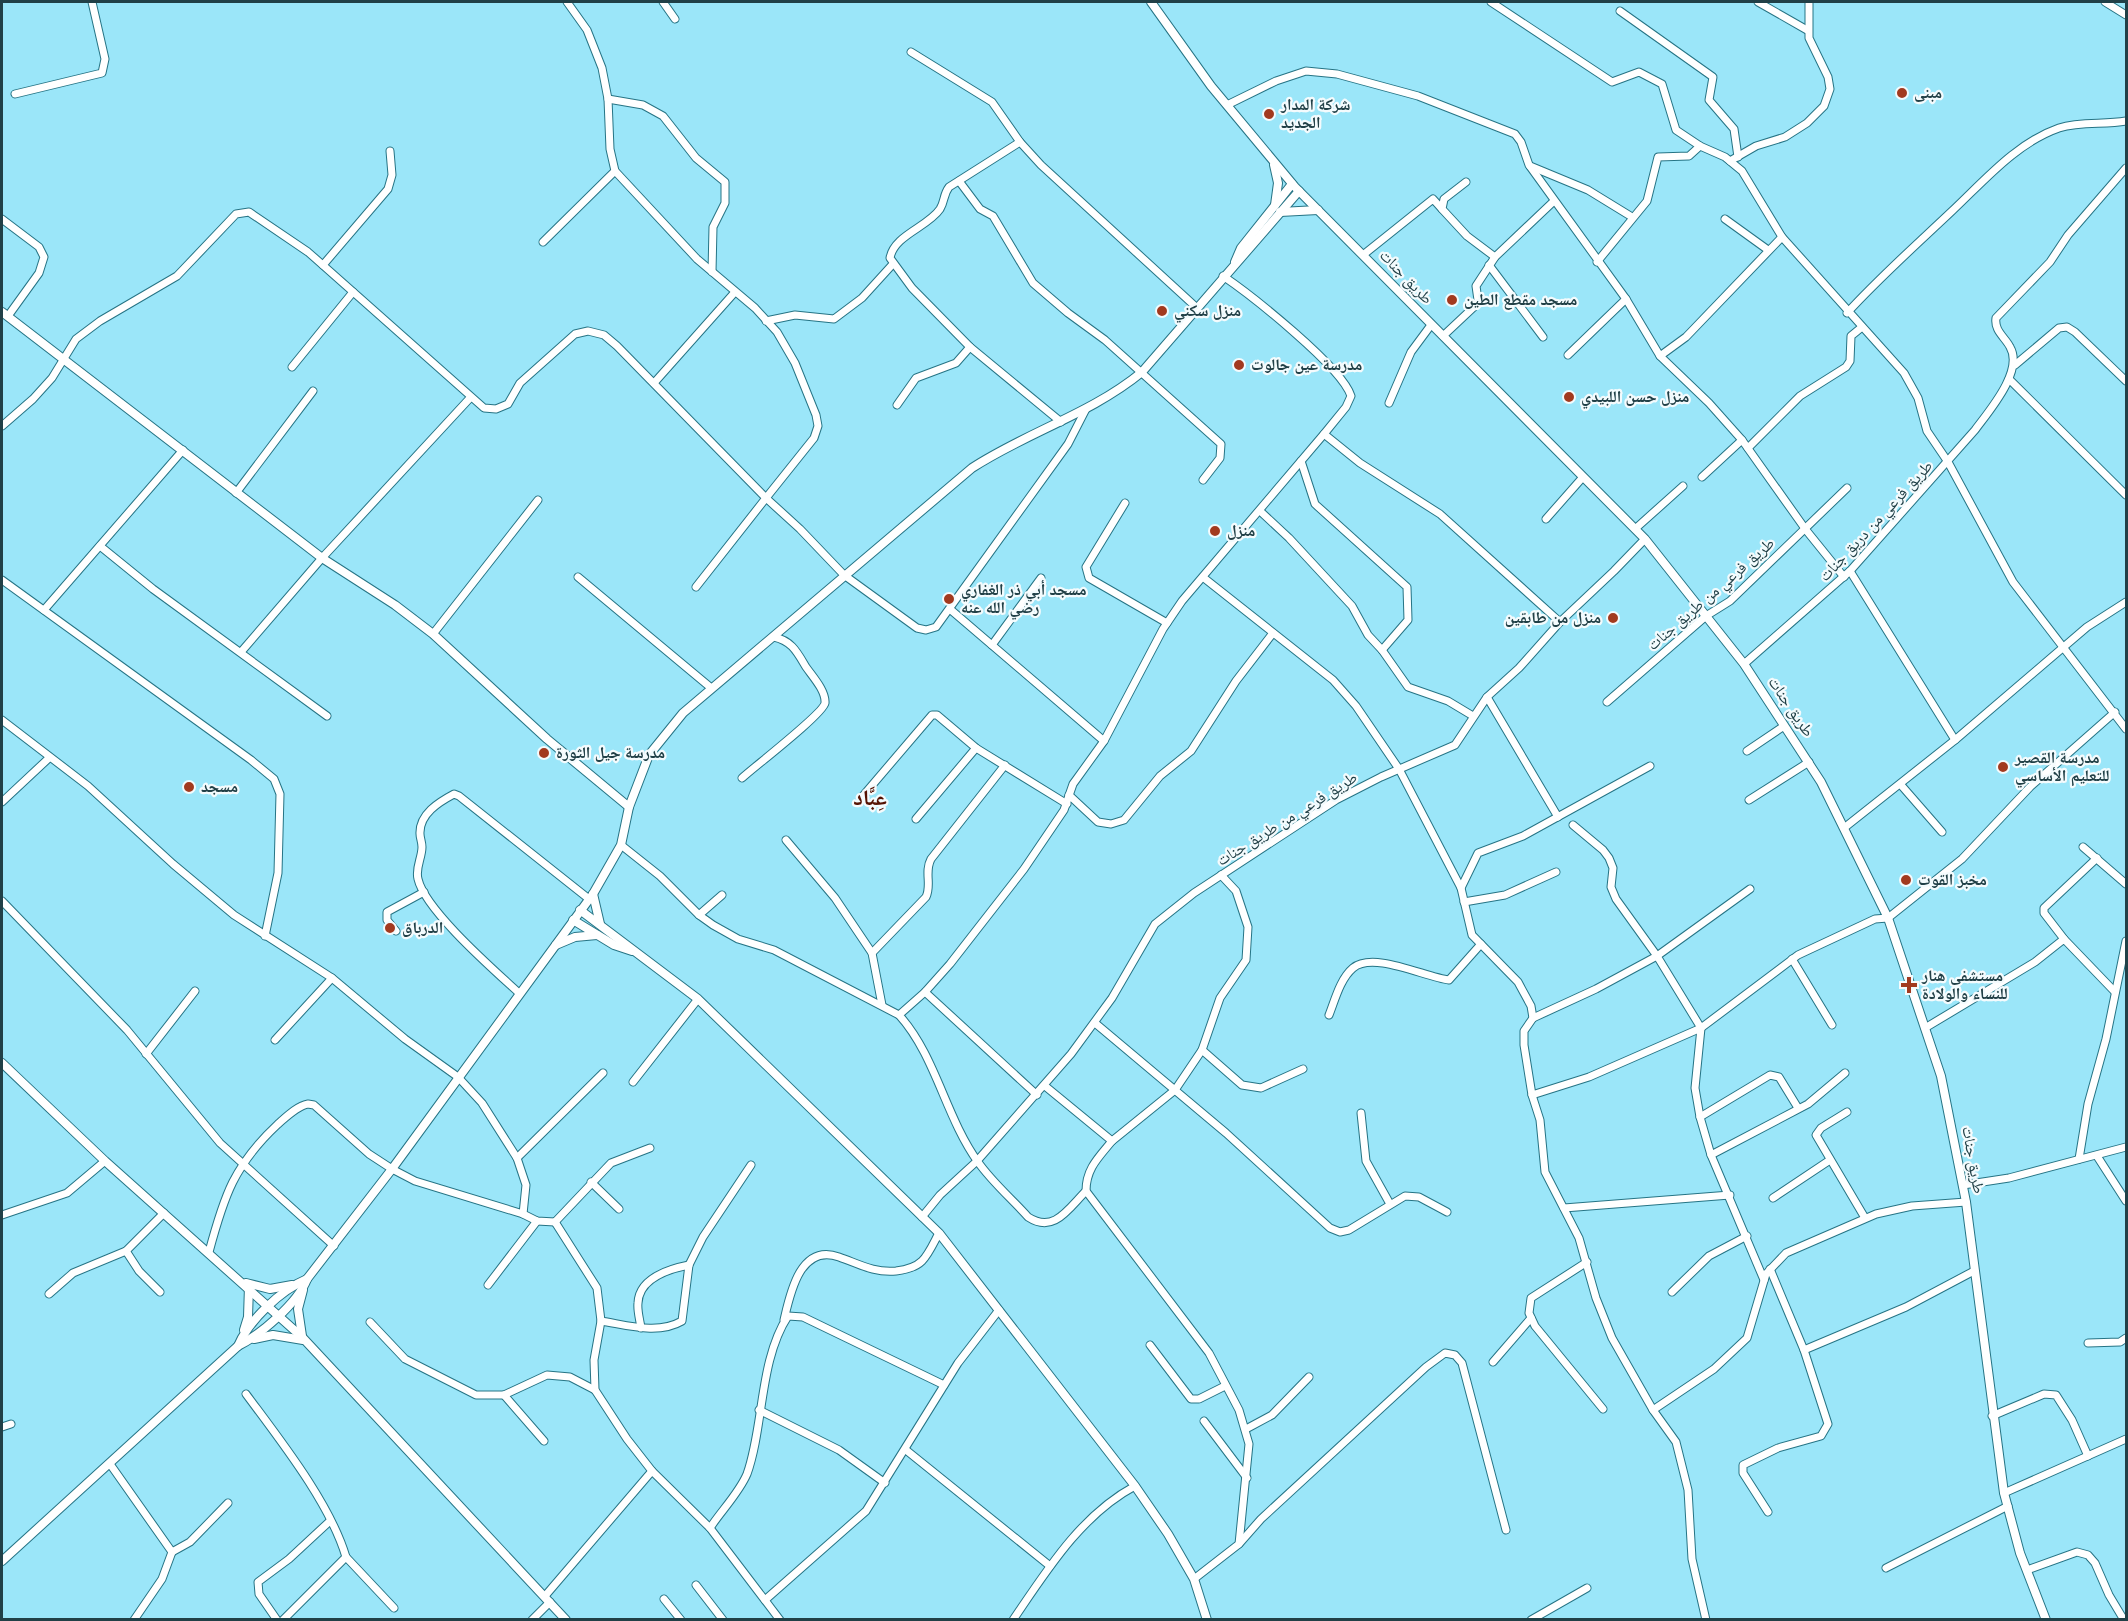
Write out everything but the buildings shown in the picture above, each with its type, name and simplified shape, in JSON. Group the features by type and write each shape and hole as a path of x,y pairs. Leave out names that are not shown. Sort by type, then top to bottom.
{"street":[{"path":"15,94 102,73 105,59 92,2"},
{"path":"567,2 587,30 602,68 608,99 610,149 615,171 667,229 777,332 795,363 812,404 818,426 814,438 696,587"},
{"path":"663,2 675,19"},
{"name":"طريق جنات","path":"1151,2 1227,105 1295,188 1645,539 1744,664 1809,762 1888,918 1941,1076 1966,1202 1992,1416 2004,1493 2027,1570 2046,1620"},
{"path":"1491,2 1612,82 1639,72 1662,84 1676,130 1700,146 1730,161 1750,180 1782,237 1847,313 1904,373 1918,398 1927,431 1948,462 2013,582 2127,729"},
{"path":"1758,2 1807,30"},
{"path":"1730,161 1756,146 1785,137 1808,123 1824,106 1830,89 1828,77 1811,46 1807,30 1809,2"},
{"path":"2105,2 2127,15"},
{"path":"1620,12 1713,77 1709,100 1734,129 1738,157"},
{"path":"911,52 992,102 1020,142 1197,308"},
{"path":"1227,105 1276,81 1306,71 1337,74 1418,96 1507,129 1521,142 1529,165 1626,299 1660,356 1709,403 1742,440 1806,530 1844,578"},
{"path":"608,99 643,105 663,116 696,158 725,182 725,203 713,227 712,272"},
{"path":"1847,313 1875,282 2018,150 2060,128 2081,124 2107,125 2127,121"},
{"path":"1020,142 958,181 943,194 940,210 891,251 890,258 892,265 912,288 970,347 1060,422"},
{"path":"1597,262 1647,201 1651,192 1652,173 1658,157 1689,156 1700,146"},
{"path":"323,265 388,189 392,175 390,151"},
{"path":"1273,161 1278,183 1277,210"},
{"path":"1529,165 1588,189 1632,217"},
{"path":"2015,365 2013,350 2000,334 1996,318 2050,262 2073,230 2127,168"},
{"path":"543,242 615,171"},
{"path":"958,181 980,210 993,216 1033,283 1142,372 1221,444 1220,458 1203,480"},
{"path":"1442,209 1444,199 1466,182"},
{"path":"251,1340 279,1315 334,1246 591,897 621,845 629,807 650,755 682,713 972,468 996,452 1086,409 1123,387 1142,372 1223,276 1248,252 1295,188"},
{"path":"1363,255 1433,199 1467,236 1495,257"},
{"path":"1443,336 1476,305 1478,300 1476,286 1495,257 1554,201"},
{"path":"1277,210 1318,210"},
{"path":"2,426 33,399 52,378 72,345 89,329 177,276 240,213 254,215 323,265 382,315 470,398 484,408 496,409 508,404 520,383 575,334 588,331 604,335 766,498 823,551 844,575 917,628 926,630 936,627 951,610 998,540 1068,444 1086,409"},
{"path":"2,219 39,247 44,257 39,273 5,314 322,558 395,605 433,634 547,739 629,807"},
{"path":"1725,219 1768,250"},
{"path":"1660,356 1686,337 1782,237"},
{"path":"766,321 795,315 834,319 862,298 892,265"},
{"path":"1489,265 1543,337"},
{"path":"899,1015 925,992 1024,869 1067,804 1078,775 1104,741 1167,623 1346,407 1351,396 1348,387 1333,368 1263,305 1223,276"},
{"path":"292,367 353,292"},
{"path":"654,383 735,292"},
{"path":"1568,355 1626,299"},
{"path":"1389,404 1411,352 1431,325"},
{"path":"1748,448 1800,396 1846,367 1850,361 1851,336 1862,327"},
{"path":"2015,365 2059,328 2067,327 2127,381"},
{"path":"897,405 916,378 956,363 970,347"},
{"name":"طريق فرعي من دريق جنات","path":"1744,664 1844,578 1948,462 1992,407 2015,365"},
{"path":"2009,379 2127,495"},
{"path":"237,493 313,391"},
{"path":"241,652 322,558 470,398"},
{"path":"1324,434 1360,463 1440,514 1560,622"},
{"path":"1702,477 1742,440"},
{"path":"44,610 183,450"},
{"path":"1302,461 1315,504 1407,587 1408,620 1382,650"},
{"path":"1546,519 1583,477"},
{"path":"1635,529 1683,486"},
{"name":"طريق فرعي من طريق جنات","path":"1607,702 1706,616 1730,601 1847,488"},
{"path":"433,634 538,501"},
{"path":"1125,503 1086,567 1086,573 1089,578 1167,623"},
{"path":"1260,511 1289,538 1352,606 1368,635 1382,650 1408,687 1448,701 1473,716"},
{"name":"طريق فرعي من طريق جنات","path":"922,1216 940,1195 977,1161 1046,1086 1095,1023 1135,963 1155,924 1221,875 1336,800 1455,745 1487,697 1519,668 1560,622 1645,539"},
{"path":"100,546 153,589 327,716"},
{"path":"1850,571 1955,740"},
{"path":"578,577 710,687"},
{"path":"992,645 1041,578"},
{"path":"1204,578 1333,681 1356,706 1399,769 1461,888 1472,935 1524,990 1533,1018"},
{"path":"2,580 251,760 277,784 280,794 279,865 275,895 265,936"},
{"path":"1844,828 1901,785 2100,616 2127,602"},
{"path":"951,610 1104,741"},
{"path":"1069,795 1098,822 1119,823 1127,817 1160,776 1191,751 1236,681 1273,633"},
{"path":"742,777 812,719 823,708 825,701 821,689 791,643 774,637"},
{"path":"1487,697 1558,817"},
{"path":"1532,1095 1589,1077 1701,1028 1792,959 1866,923 1888,918 1962,859 2030,787 2115,712"},
{"path":"862,797 932,715 937,715 976,747 1067,804"},
{"path":"2,720 88,786 203,890 265,936 332,978 405,1038 458,1077 482,1103 517,1158 526,1185 523,1214"},
{"path":"1747,751 1785,726"},
{"path":"916,819 976,747"},
{"path":"2,801 50,758"},
{"path":"1749,800 1809,762"},
{"path":"872,953 926,897 927,866 931,859 1005,765"},
{"path":"1461,888 1478,853 1523,836 1650,766"},
{"path":"1901,785 1942,832"},
{"path":"519,993 467,946 424,892 417,878 422,846 420,829 423,818 454,794 591,897 600,924"},
{"path":"1574,825 1609,858 1613,868 1613,893 1657,956 1701,1028 1695,1088 1700,1117 1711,1155 1730,1195 1764,1280"},
{"path":"786,840 835,898 872,953 882,1005"},
{"path":"621,845 660,876 699,915 738,939 774,950 899,1015 921,1043 935,1082 977,1161 1028,1217 1038,1224 1053,1222 1086,1191"},
{"path":"2084,847 2127,884"},
{"path":"2097,858 2044,908 2044,913 2064,939 2115,992"},
{"path":"1464,902 1504,895 1556,872"},
{"path":"1221,875 1236,891 1248,927 1246,960 1220,998 1202,1050 1175,1090 1112,1141 1090,1166 1086,1179 1086,1191 1209,1353 1246,1430 1247,1478 1239,1544"},
{"path":"1706,1620 1692,1559 1684,1467 1676,1442 1653,1410 1602,1315 1587,1262 1564,1208 1545,1172 1540,1120 1532,1095 1524,1031 1533,1018 1596,990 1657,956 1750,889"},
{"path":"396,931 387,920 387,912 424,892"},
{"path":"699,915 722,895"},
{"path":"2,901 146,1054 220,1143 334,1246"},
{"path":"580,910 622,939 632,952"},
{"path":"573,920 632,952 698,999 939,1233 1135,1486 1182,1555 1194,1579 1207,1620"},
{"path":"553,947 575,937 597,935"},
{"path":"1925,1028 2035,962 2064,939"},
{"path":"2079,1159 2088,1104 2106,1038 2127,941"},
{"path":"1329,1015 1344,979 1352,969 1362,963 1396,965 1433,978 1449,980 1481,944"},
{"path":"1792,959 1832,1025"},
{"path":"275,1040 332,978"},
{"path":"146,1054 195,991"},
{"path":"925,992 1037,1095"},
{"path":"633,1082 698,999"},
{"path":"1095,1023 1175,1090 1330,1228 1340,1232 1349,1230 1405,1196 1419,1197 1447,1212"},
{"path":"1202,1050 1242,1085 1260,1088 1303,1069"},
{"path":"2,1063 105,1161 246,1284 304,1339 566,1620"},
{"path":"517,1158 603,1073"},
{"path":"1711,1155 1798,1108 1845,1073"},
{"path":"1700,1117 1770,1075 1779,1077 1798,1108"},
{"path":"1046,1086 1112,1141"},
{"path":"209,1252 226,1194 242,1162 283,1119 308,1104 314,1105 369,1154 415,1180 523,1214 537,1221 555,1222"},
{"path":"1847,1112 1816,1133 1865,1218"},
{"path":"1361,1113 1366,1161 1390,1204"},
{"path":"1963,1185 2009,1178 2127,1147"},
{"path":"555,1222 611,1163 650,1148"},
{"path":"2097,1156 2127,1201"},
{"path":"1773,1198 1830,1160"},
{"path":"2,1215 67,1193 105,1161"},
{"path":"601,1321 641,1328 672,1327 682,1321 689,1265 703,1237 750,1165"},
{"path":"591,1182 619,1209"},
{"path":"1564,1208 1730,1195"},
{"path":"1653,1410 1737,1351 1747,1338 1753,1324 1764,1280 1770,1269 1794,1249 1865,1218 1912,1206 1966,1202"},
{"path":"50,1294 73,1273 126,1251 164,1213"},
{"path":"488,1285 537,1221"},
{"path":"555,1222 597,1288 601,1321 594,1360 596,1390 627,1439 652,1471 710,1528 780,1620"},
{"path":"710,1528 745,1477 759,1410 784,1323 792,1285 806,1264 822,1254 837,1256 869,1269 885,1272 904,1270 921,1262 939,1233"},
{"path":"1672,1292 1708,1256 1747,1236"},
{"path":"126,1251 139,1271 160,1292"},
{"path":"1587,1262 1532,1298 1528,1306 1531,1318 1603,1409"},
{"path":"641,1328 638,1303 640,1293 653,1277 668,1270 689,1265"},
{"path":"1768,1512 1743,1473 1743,1465 1778,1448 1815,1439 1824,1434 1828,1428 1821,1399 1804,1350 1770,1269"},
{"path":"1804,1350 1906,1307 1974,1271"},
{"path":"246,1284 270,1289 286,1288 303,1283"},
{"path":"244,1332 269,1307 303,1283"},
{"path":"303,1283 298,1309 304,1339"},
{"path":"238,1346 248,1317 246,1284"},
{"path":"765,1600 867,1511 944,1385 999,1310"},
{"path":"784,1323 788,1316 803,1317 944,1385"},
{"path":"1493,1362 1531,1318"},
{"path":"370,1322 405,1359 476,1395 504,1395 547,1375 570,1377 596,1390"},
{"path":"2,1561 238,1346 251,1340 273,1335 304,1339"},
{"path":"2088,1343 2114,1342 2127,1338"},
{"path":"1150,1345 1191,1399 1199,1399 1225,1386"},
{"path":"1194,1579 1239,1544 1261,1519 1426,1367 1445,1353 1455,1355 1462,1363 1506,1530"},
{"path":"1246,1430 1272,1415 1309,1377"},
{"path":"246,1394 297,1465 330,1521 346,1557 357,1565 394,1608"},
{"path":"1992,1416 2044,1394 2056,1395 2072,1420 2088,1456"},
{"path":"504,1395 544,1441"},
{"path":"759,1410 831,1446 885,1483"},
{"path":"1204,1421 1247,1478"},
{"path":"2,1427 11,1424"},
{"path":"2004,1493 2127,1439"},
{"path":"906,1450 1050,1566"},
{"path":"110,1464 172,1552"},
{"path":"532,1620 652,1471"},
{"path":"1013,1620 1050,1566 1105,1504 1135,1486"},
{"path":"134,1620 162,1579 172,1552 209,1524 228,1503"},
{"path":"1886,1568 2008,1506"},
{"path":"277,1620 259,1594 258,1582 289,1559 330,1521"},
{"path":"2027,1570 2077,1552 2088,1555 2095,1563 2109,1595 2124,1620"},
{"path":"283,1620 346,1557"},
{"path":"696,1585 723,1620"},
{"path":"1531,1620 1587,1588"},
{"path":"664,1599 681,1620"}],"place":[{"name":"مبنى","path":"1902,93"},
{"name":"شركة المدار الجديد","path":"1269,114"},
{"name":"مسجد مقطع الطين","path":"1452,300"},
{"name":"منزل سكني","path":"1162,311"},
{"name":"مدرسة عين جالوت","path":"1239,365"},
{"name":"منزل حسن اللبيدي","path":"1569,397"},
{"name":"منزل","path":"1215,531"},
{"name":"مسجد أبي ذر الغفاري رضي الله عنه","path":"949,599"},
{"name":"منزل من طابقين","path":"1613,618"},
{"name":"مدرسة جيل الثورة","path":"544,753"},
{"name":"مدرسة القصير للتعليم الأساسي","path":"2003,767"},
{"name":"مسجد","path":"189,787"},
{"name":"مخبز القوت","path":"1906,880"},
{"name":"الدرباق","path":"390,928"},
{"name":"مستشفى هنار للنساء والولادة","path":"1909,985"}],"district":[{"name":"عِبَّاد","path":"870,798"}]}
